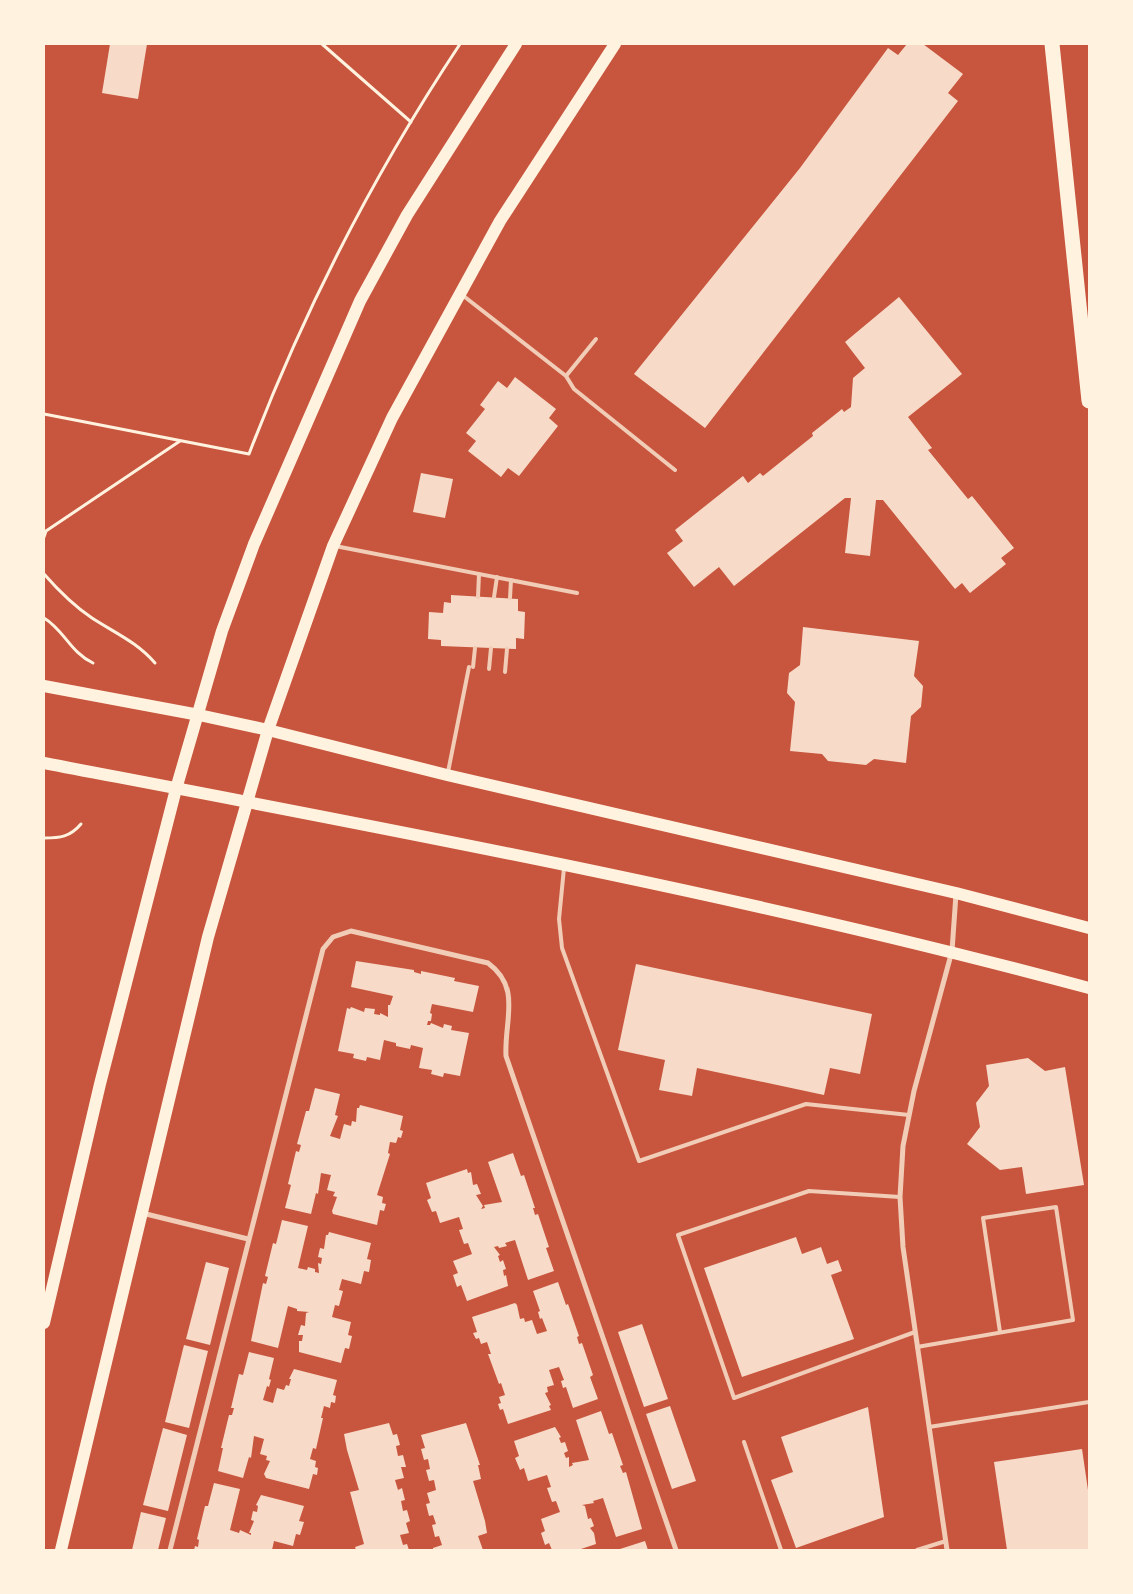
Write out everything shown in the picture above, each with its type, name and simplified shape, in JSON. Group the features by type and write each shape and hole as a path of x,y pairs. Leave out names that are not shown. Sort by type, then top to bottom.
{"highway":[{"path":"1052,44 1089,401"}],"main road":[{"path":"44,1323 100,1084 176,788 222,631 254,544 360,301 407,215 516,44"},
{"path":"61,1550 208,937 268,730 333,546 392,418 500,221 615,44"},
{"path":"44,686 199,714 447,775 956,893 1089,928"},
{"path":"44,763 721,897 952,951 1089,988"}],"street":[{"path":"947,1550 903,1247 900,1197 903,1146 909,1115 952,951 956,893"},
{"path":"170,1550 323,949 333,937 351,931 488,963 502,974 506,981 509,998 506,1056 676,1550"},
{"path":"141,1213 248,1239"}],"lane":[{"path":"460,294 566,376 574,389 675,470"},
{"path":"566,376 596,339"},
{"path":"333,546 577,593"},
{"path":"478,597 479,574"},
{"path":"494,597 497,577"},
{"path":"510,598 511,580"},
{"path":"447,775 475,648"},
{"path":"489,669 491,648"},
{"path":"505,672 507,649"},
{"path":"564,865 558,919 562,948 639,1161 806,1104 909,1115"},
{"path":"900,1197 809,1191 678,1235 734,1398 915,1332"},
{"path":"917,1347 1073,1320 1056,1206 983,1218 1000,1332"},
{"path":"929,1426 1089,1402"},
{"path":"744,1442 781,1550"},
{"path":"918,1550 946,1541"}],"path":[{"path":"322,44 411,122"},
{"path":"44,414 249,454 280,373 312,304 359,213 411,122 460,44"},
{"path":"44,537 46,531 180,441"},
{"path":"44,574 61,592 92,618 143,649 155,663"},
{"path":"44,618 62,635 80,657 93,664"},
{"path":"44,838 65,837 74,832 80,824"}],"building":[{"path":"110,44 147,44 138,99 102,93"},
{"path":"907,44 923,44 963,74 948,93 958,101 705,428 634,374 800,168 888,48 898,55"},
{"path":"899,297 962,374 908,417 932,448 928,450 968,499 972,496 1014,548 1001,558 1006,564 970,593 962,583 955,589 883,500 876,500 870,556 845,553 851,498 845,498 734,586 719,567 694,587 667,553 683,541 675,530 743,476 748,483 760,473 763,476 813,436 812,433 842,409 844,412 851,407 853,378 865,368 845,342"},
{"path":"515,377 556,409 549,418 558,426 519,476 508,468 501,477 468,451 476,441 466,433 485,409 480,405 498,381 507,388"},
{"path":"421,473 453,479 445,518 413,512"},
{"path":"451,595 518,599 518,611 525,612 524,639 516,638 516,649 441,646 441,640 428,639 429,612 443,613 444,602 451,603"},
{"path":"803,627 919,641 914,676 923,686 921,707 911,716 906,763 874,759 866,765 828,761 822,754 790,751 795,702 787,693 789,673 800,665"},
{"path":"356,961 414,970 414,972 421,974 421,971 455,978 454,981 479,986 473,1012 432,1004 431,1021 428,1021 427,1025 431,1023 443,1028 444,1024 452,1026 451,1030 469,1033 460,1076 444,1073 443,1077 431,1074 432,1070 419,1068 423,1048 411,1045 410,1049 396,1046 396,1043 384,1040 380,1060 367,1057 366,1061 353,1058 354,1054 338,1051 347,1008 350,1009 351,1007 364,1012 365,1008 375,1009 374,1014 380,1015 380,1013 388,1017 388,1005 390,1005 393,996 351,987"},
{"path":"636,964 872,1014 860,1074 830,1068 824,1095 697,1068 692,1096 659,1090 665,1060 618,1050"},
{"path":"1028,1058 1045,1071 1065,1067 1084,1185 1026,1194 1022,1167 1000,1170 967,1144 980,1127 976,1103 989,1086 986,1065"},
{"path":"315,1088 340,1094 335,1115 338,1116 330,1136 340,1139 344,1124 351,1126 352,1121 356,1122 357,1108 360,1105 403,1116 400,1130 403,1131 401,1138 398,1137 396,1143 390,1142 388,1153 390,1154 377,1195 383,1197 382,1203 386,1204 384,1211 380,1210 377,1225 333,1214 332,1211 337,1197 333,1196 335,1192 327,1190 331,1175 321,1173 318,1194 316,1193 311,1214 285,1208 291,1185 288,1184 296,1151 299,1152 301,1145 297,1144 306,1111 309,1111"},
{"path":"513,1153 521,1176 524,1175 535,1208 533,1208 535,1215 538,1214 549,1247 546,1248 554,1271 528,1280 515,1240 505,1243 507,1246 494,1247 500,1255 498,1256 500,1262 503,1260 506,1269 503,1270 504,1276 506,1275 508,1286 467,1301 461,1285 457,1287 453,1275 458,1273 453,1261 472,1254 468,1243 464,1244 459,1230 463,1229 459,1217 440,1223 436,1211 432,1212 427,1200 431,1198 426,1183 467,1169 468,1173 471,1172 473,1185 477,1184 481,1194 476,1195 483,1206 481,1209 485,1208 484,1205 502,1202 488,1162"},
{"path":"282,1220 308,1226 298,1268 307,1270 308,1267 315,1269 315,1272 319,1273 318,1263 321,1264 322,1258 318,1257 320,1248 324,1249 326,1235 329,1232 371,1243 367,1259 371,1260 369,1272 364,1271 361,1284 342,1279 339,1290 343,1291 339,1306 335,1305 332,1317 351,1322 348,1335 352,1336 349,1349 345,1348 341,1363 299,1352 299,1341 302,1341 303,1335 298,1335 301,1325 305,1326 306,1313 309,1312 297,1311 297,1309 288,1306 278,1348 251,1341 263,1283 266,1284 268,1277 265,1276 273,1243 276,1244"},
{"path":"796,1237 802,1254 821,1247 827,1264 838,1260 842,1271 831,1275 854,1339 742,1377 704,1268"},
{"path":"206,1262 229,1268 210,1345 186,1339"},
{"path":"558,1282 579,1336 577,1337 579,1344 582,1343 593,1375 590,1377 598,1399 573,1408 566,1387 563,1388 561,1381 564,1380 559,1367 549,1370 554,1385 547,1387 548,1392 545,1393 551,1405 549,1406 551,1410 508,1424 503,1409 500,1410 498,1404 501,1403 499,1397 505,1395 501,1383 499,1384 488,1354 491,1354 487,1342 481,1344 479,1338 476,1339 473,1333 477,1332 472,1317 515,1303 520,1319 524,1318 525,1322 532,1320 537,1334 547,1331 542,1318 540,1319 538,1312 540,1311 533,1291"},
{"path":"642,1324 668,1399 644,1407 618,1332"},
{"path":"184,1345 208,1351 189,1428 165,1422"},
{"path":"249,1352 274,1358 269,1379 271,1380 263,1400 273,1403 277,1388 284,1390 286,1385 289,1386 291,1379 289,1379 294,1369 337,1380 333,1395 336,1396 335,1403 331,1402 330,1408 324,1406 316,1449 313,1448 310,1459 316,1461 315,1467 318,1468 317,1475 313,1474 309,1489 266,1478 264,1474 270,1461 266,1460 267,1456 260,1454 264,1439 254,1436 251,1458 249,1457 243,1478 218,1471 229,1415 232,1415 234,1408 231,1408 239,1374 243,1375"},
{"path":"670,1406 696,1481 672,1489 646,1414"},
{"path":"868,1407 884,1517 796,1548 771,1480 793,1472 781,1437"},
{"path":"601,1411 609,1434 612,1433 623,1465 620,1466 623,1473 626,1472 642,1529 616,1537 603,1498 593,1501 594,1503 582,1505 585,1506 588,1519 591,1518 594,1526 590,1528 594,1533 596,1544 578,1550 552,1550 549,1543 545,1545 541,1533 545,1531 541,1519 560,1512 556,1501 552,1502 547,1488 551,1487 547,1475 528,1481 524,1468 520,1470 515,1458 519,1456 514,1441 555,1427 561,1437 559,1438 561,1443 565,1442 568,1451 564,1453 566,1458 569,1457 569,1467 573,1465 572,1463 589,1460 576,1420"},
{"path":"389,1423 393,1435 397,1434 400,1445 396,1446 398,1456 403,1455 406,1467 401,1467 404,1478 395,1480 398,1490 402,1488 405,1500 401,1501 403,1511 407,1510 410,1521 406,1523 409,1533 400,1535 403,1545 407,1544 409,1550 356,1550 355,1547 364,1544 350,1492 359,1490 344,1434"},
{"path":"466,1423 480,1465 478,1465 481,1479 473,1481 487,1533 478,1536 483,1550 433,1550 433,1548 442,1545 439,1536 435,1537 432,1525 436,1524 433,1515 429,1516 426,1504 430,1503 427,1493 436,1490 434,1480 429,1481 426,1470 430,1469 428,1459 424,1460 421,1449 425,1448 421,1435"},
{"path":"163,1428 187,1435 168,1511 143,1505"},
{"path":"1082,1449 1089,1497 1089,1550 1007,1550 994,1462"},
{"path":"214,1483 240,1489 230,1530 239,1533 240,1530 251,1535 249,1533 254,1521 251,1520 253,1511 257,1512 258,1506 256,1505 261,1495 304,1506 299,1521 304,1522 300,1535 296,1534 293,1546 274,1541 272,1550 194,1550 195,1546 198,1547 199,1540 197,1539 205,1506 208,1506"},
{"path":"141,1512 166,1518 158,1550 132,1550"},
{"path":"645,1541 648,1550 620,1549"}]}
